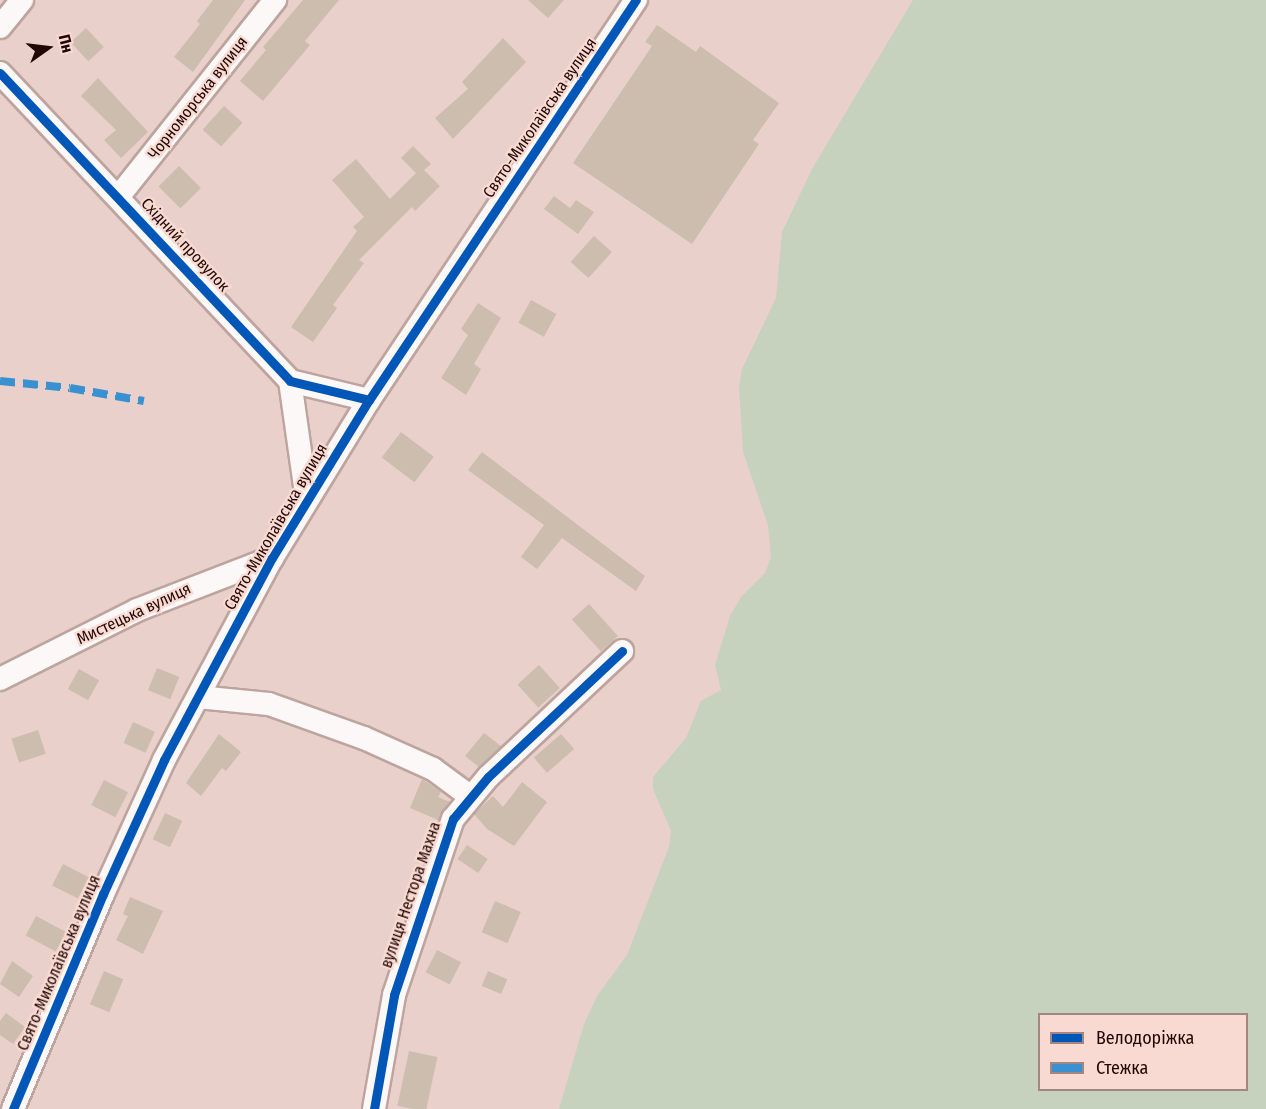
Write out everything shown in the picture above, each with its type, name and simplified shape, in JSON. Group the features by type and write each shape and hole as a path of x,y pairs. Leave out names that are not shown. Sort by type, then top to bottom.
{"street":[{"path":"0,27 22,0"},
{"name":"Чорноморська вулиця","path":"119,196 275,0"},
{"name":"Свято-Миколаївська вулиця","path":"13,1109 103,894 198,697 272,558 369,400 636,0"},
{"name":"Східний провулок","path":"0,73 119,196 290,381"},
{"path":"307,500 290,381 369,400"},
{"name":"Мистецька вулиця","path":"0,680 137,610 272,558"},
{"name":"вулиця Нестора Махна","path":"374,1109 394,995 453,819 488,777 622,651"},
{"path":"198,697 269,704 343,730 433,769 471,797"}],"green space":[{"path":"913,0 1266,0 1266,1109 559,1109 584,1024 597,996 627,955 669,847 671,831 653,789 653,777 686,738 701,701 721,690 715,665 730,616 741,597 765,573 771,557 768,525 743,452 739,387 742,369 776,298 782,232 812,169"}],"building":[{"path":"213,0 245,0 193,72 174,57 200,24 197,21"},
{"path":"303,0 339,0 305,41 310,45 263,101 240,81 266,50 263,47"},
{"path":"528,0 564,0 548,18"},
{"path":"657,25 696,52 700,46 779,103 753,140 759,144 692,244 573,163 652,46 645,42"},
{"path":"86,28 104,47 88,61 71,42"},
{"path":"503,38 526,62 453,139 435,118 468,89 462,82"},
{"path":"98,78 148,132 121,158 104,140 116,130 81,96"},
{"path":"224,106 243,123 221,147 203,130"},
{"path":"413,146 431,164 424,170 440,186 415,211 412,207 359,260 364,263 333,305 337,308 313,342 291,327 357,231 353,227 364,217 332,180 356,159 390,199 416,173 401,158"},
{"path":"179,166 201,188 180,208 158,187"},
{"path":"554,196 570,208 576,200 594,212 578,234 544,209"},
{"path":"594,236 612,252 588,278 571,262"},
{"path":"531,300 556,314 544,337 518,323"},
{"path":"478,303 501,318 474,364 481,369 466,395 441,378 468,335 461,329"},
{"path":"401,432 434,457 414,482 382,458"},
{"path":"482,452 645,576 636,591 562,538 537,569 521,557 544,525 468,470"},
{"path":"589,604 618,636 601,651 572,619"},
{"path":"539,665 560,688 538,707 517,684"},
{"path":"157,668 179,677 170,699 148,690"},
{"path":"79,669 99,680 88,700 68,689"},
{"path":"133,722 155,732 146,753 124,743"},
{"path":"38,730 46,754 19,762 11,739"},
{"path":"484,733 501,746 479,767 465,756"},
{"path":"219,734 241,752 226,771 222,768 201,796 186,783"},
{"path":"561,734 574,749 547,773 534,758"},
{"path":"422,779 441,792 438,797 450,802 438,820 410,808"},
{"path":"104,780 128,792 115,817 91,805"},
{"path":"522,782 547,802 514,846 487,829 474,814 493,796 503,807"},
{"path":"165,813 182,821 170,847 153,839"},
{"path":"467,845 488,859 478,873 457,859"},
{"path":"63,864 89,877 78,899 52,885"},
{"path":"130,897 163,911 143,954 116,940 128,916 123,914"},
{"path":"495,901 521,912 507,943 482,932"},
{"path":"36,916 66,932 56,951 26,935"},
{"path":"437,950 461,962 450,985 426,972"},
{"path":"12,961 33,976 19,997 0,984"},
{"path":"104,971 123,979 109,1012 90,1004"},
{"path":"488,971 507,979 501,994 482,986"},
{"path":"6,1013 25,1027 13,1044 0,1035 0,1021"},
{"path":"409,1051 437,1057 426,1109 397,1106"}],"marked path":[{"path":"0,381 70,388 144,401"}],"cycle path":[{"path":"13,1109 103,894 164,760 272,558 369,400 636,0"},
{"path":"0,73 290,381 369,400"},
{"path":"374,1109 394,995 453,819 488,777 622,651"}]}
